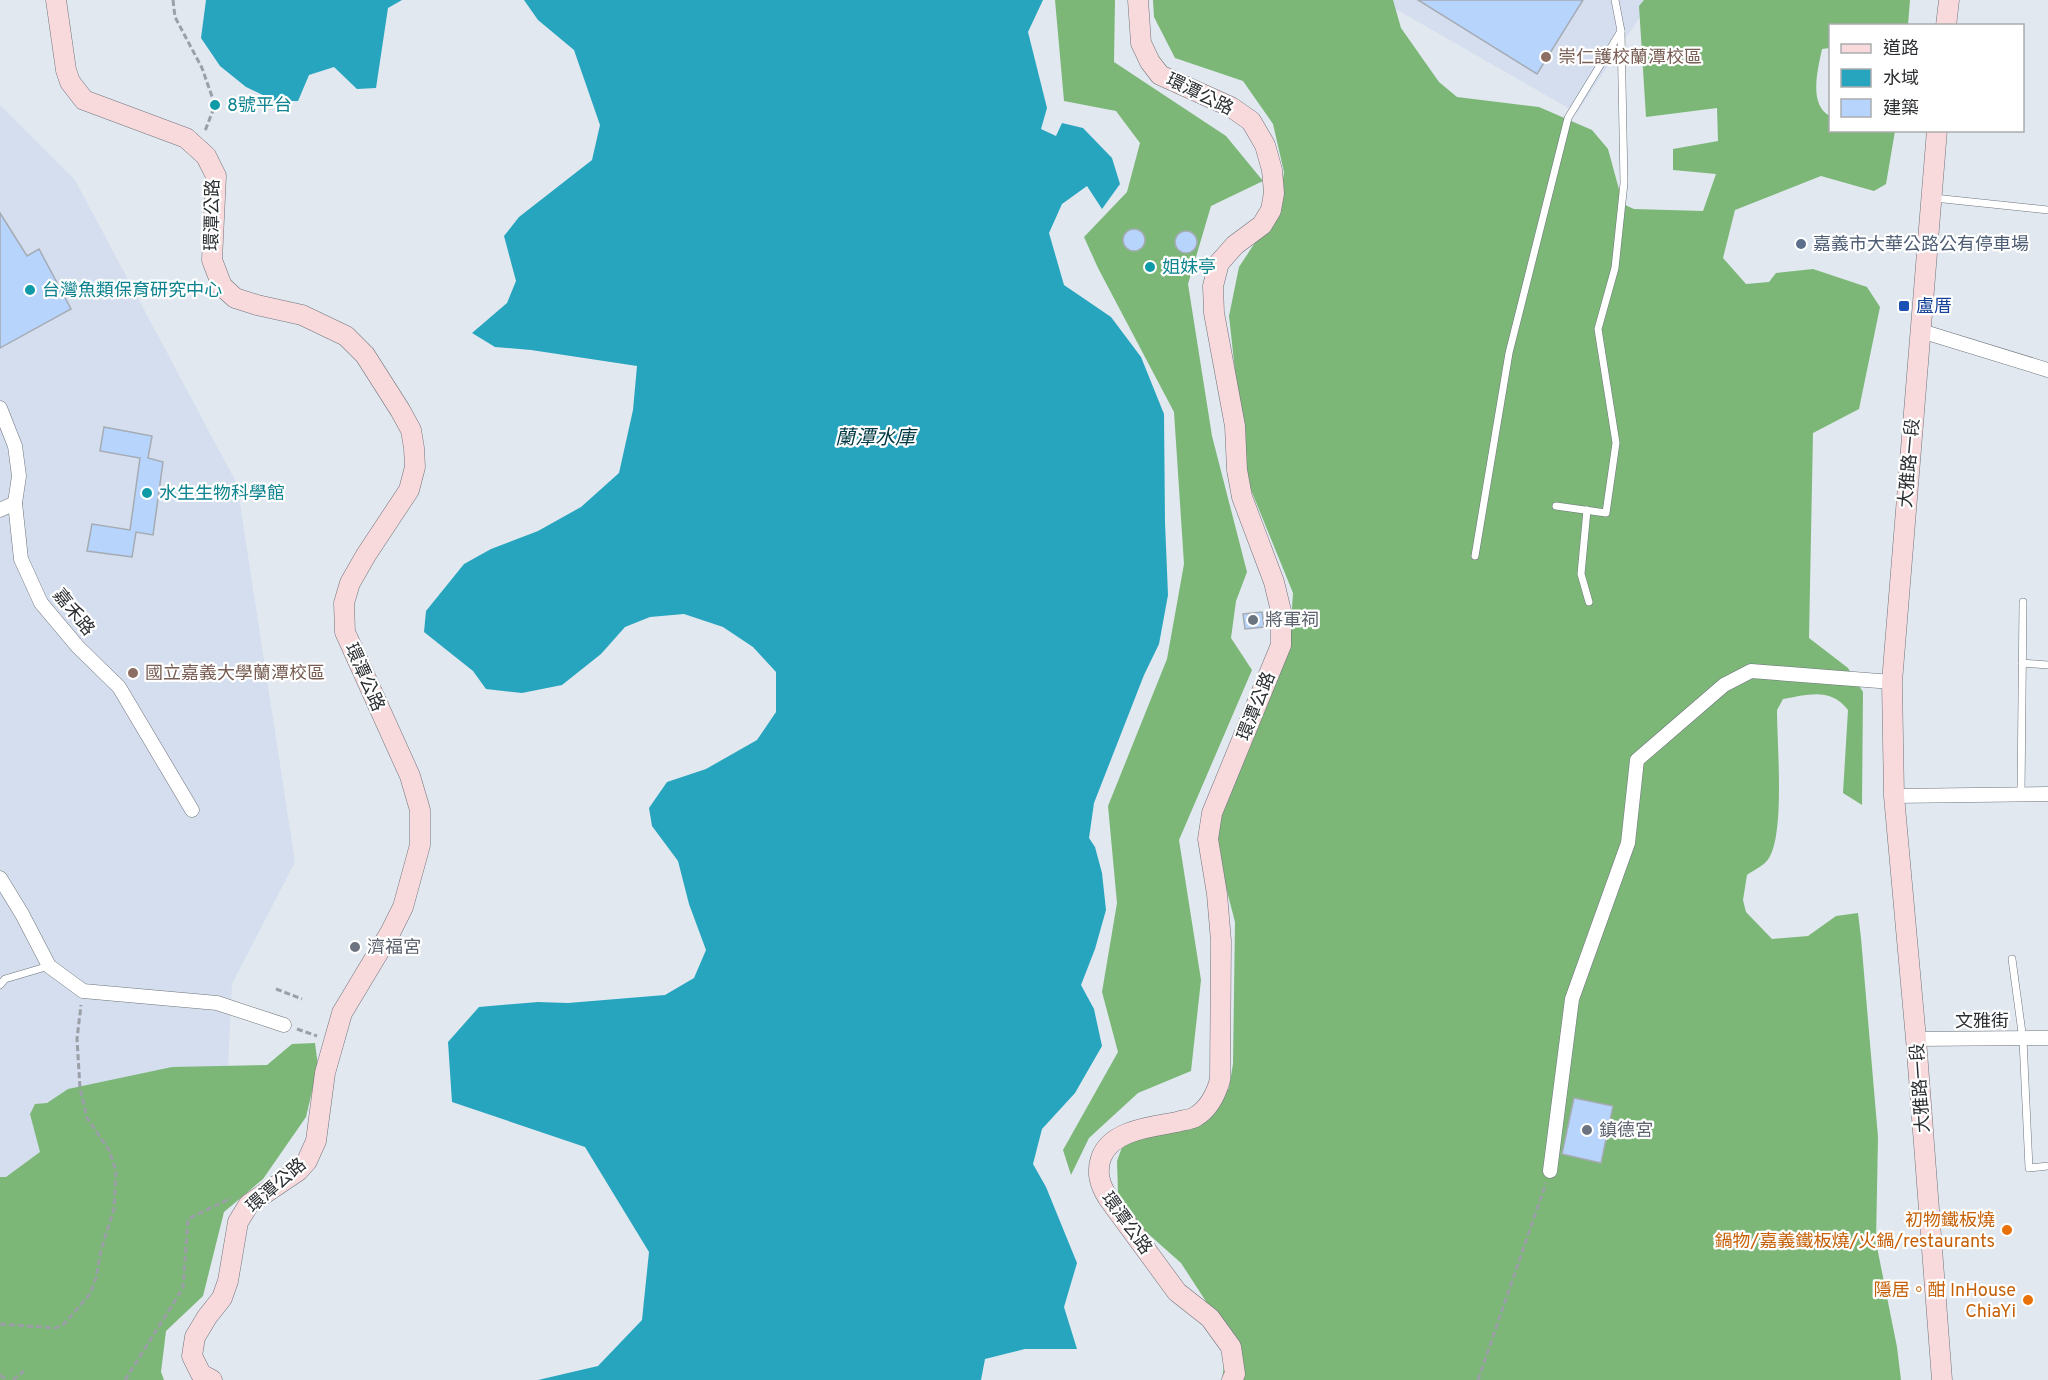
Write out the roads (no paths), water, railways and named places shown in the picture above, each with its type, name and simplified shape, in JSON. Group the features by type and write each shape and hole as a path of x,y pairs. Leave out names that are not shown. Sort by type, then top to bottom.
{"street":[{"name":"環潭公路","path":"56,0 66,70 70,82 84,100 186,138 206,156 216,176 212,260 222,286 235,298 302,315 345,336 364,355 400,410 411,429 414,448 415,467 409,490 366,555 350,583 344,603 345,632 412,784 420,810 420,845 403,907 342,1013 324,1073 316,1141 307,1161 298,1171 249,1204 238,1222 228,1281 222,1298 195,1337 192,1356 201,1374 212,1380"},
{"name":"環潭公路","path":"1138,0 1141,43 1150,62 1160,75 1232,107 1251,121 1265,145 1272,170 1274,193 1271,210 1262,225 1235,246 1219,263 1214,286 1214,313 1235,426 1238,479 1242,497 1274,582 1281,611 1281,645 1212,813 1208,839 1217,894 1221,941 1220,1080 1214,1099 1195,1117 1134,1132 1112,1141 1103,1152 1098,1168 1101,1186 1108,1198 1177,1292 1210,1318 1231,1347 1235,1374 1232,1380"},
{"path":"1946,24 1949,0"},
{"name":"大雅路一段","path":"1937,132 1892,682 1894,796 1916,1039 1942,1380"},
{"path":"1921,331 2048,370"},
{"name":"嘉禾路","path":"0,408 15,446 19,476 15,503 21,559 41,603 78,647 119,687 192,810"},
{"path":"0,510 15,503"},
{"path":"1550,1171 1572,999 1628,843 1636,760 1724,685 1750,671 1892,682"},
{"path":"1894,796 2048,794"},
{"path":"0,878 49,966 82,991 217,1003 284,1025"},
{"name":"文雅街","path":"1916,1039 2023,1040 2048,1038"}],"lane":[{"path":"1557,506 1606,513 1616,443 1598,329 1615,268 1624,183 1621,31 1615,0"},
{"path":"1475,556 1509,353 1568,118 1621,31"},
{"path":"1931,197 2048,210"},
{"path":"1587,510 1581,574 1589,602"},
{"path":"2021,795 2023,602"},
{"path":"2022,663 2048,665"},
{"path":"2012,959 2023,1040 2029,1168 2048,1166"},
{"path":"0,985 5,979 49,966"}],"water":[{"path":"206,0 402,0 388,8 376,88 357,89 334,67 309,75 298,101 275,101 246,87 220,66 201,38"},
{"name":"蘭潭水庫","path":"524,0 1043,0 1028,32 1047,108 1041,129 1056,136 1062,123 1083,128 1112,158 1120,184 1102,209 1087,186 1062,204 1049,233 1064,285 1111,317 1141,357 1164,414 1168,595 1159,644 1144,675 1094,803 1089,838 1095,847 1102,873 1106,910 1095,949 1081,985 1094,1009 1102,1046 1075,1093 1042,1129 1033,1164 1046,1187 1077,1263 1064,1307 1077,1349 1025,1349 985,1359 981,1380 538,1380 598,1366 642,1320 649,1252 585,1147 452,1102 448,1042 479,1007 665,995 694,978 706,950 689,904 678,861 652,826 649,808 667,782 706,769 757,740 776,712 776,672 753,647 723,627 684,614 650,617 625,627 601,654 562,685 522,693 486,689 473,671 424,632 426,611 464,564 491,549 538,531 581,507 619,473 633,410 637,366 531,350 495,347 472,333 507,303 516,281 504,236 519,217 592,160 600,125 574,50 538,20"}],"place":[{"name":"崇仁護校蘭潭校區","path":"1546,57"},
{"name":"8號平台","path":"215,105"},
{"name":"嘉義市大華公路公有停車場","path":"1801,244"},
{"name":"姐妹亭","path":"1150,267"},
{"name":"台灣魚類保育研究中心","path":"30,290"},
{"name":"盧厝","path":"1904,306"},
{"name":"水生生物科學館","path":"147,493"},
{"name":"將軍祠","path":"1253,620"},
{"name":"國立嘉義大學蘭潭校區","path":"133,673"},
{"name":"濟福宮","path":"355,947"},
{"name":"鎮德宮","path":"1587,1130"},
{"name":"初物鐵板燒 鍋物/嘉義鐵板燒/火鍋/restaurants","path":"2007,1230"},
{"name":"隱居。酣 InHouse ChiaYi","path":"2028,1300"}]}
